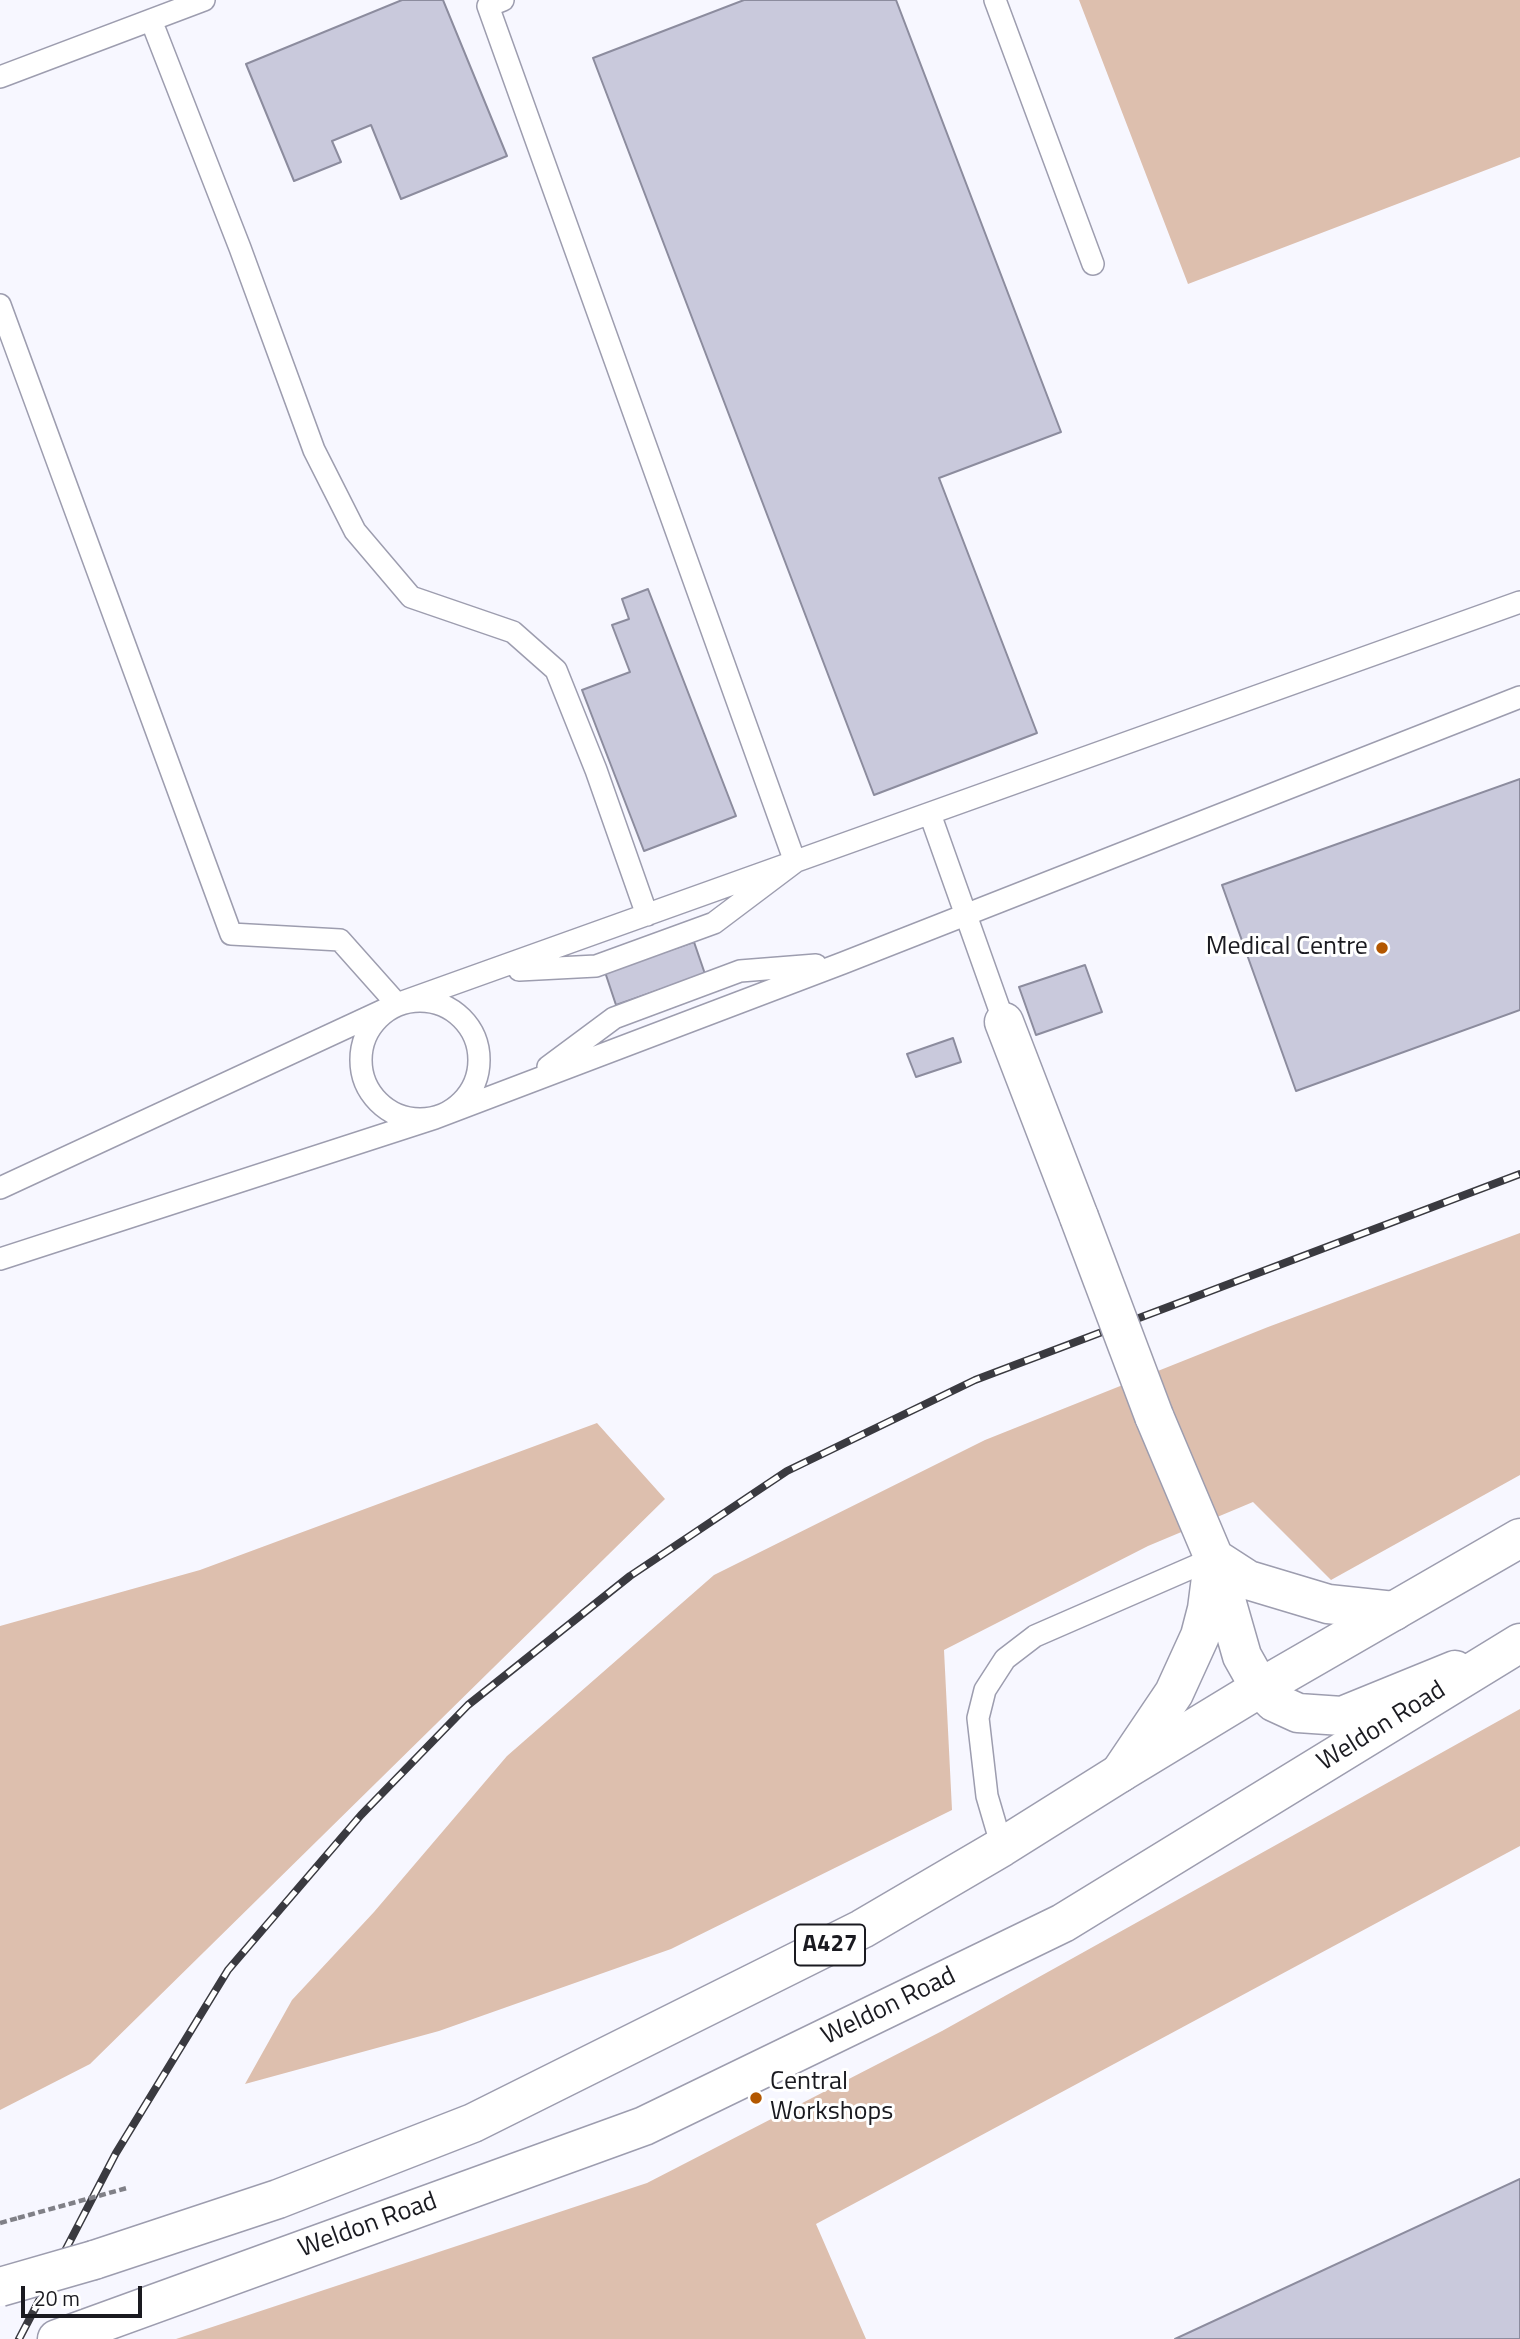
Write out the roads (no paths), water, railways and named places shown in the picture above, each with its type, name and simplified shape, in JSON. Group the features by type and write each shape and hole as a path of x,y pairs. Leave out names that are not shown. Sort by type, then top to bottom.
{"main road":[{"path":"1004,1022 1154,1416 1214,1558 1242,1656 1260,1688 1274,1702 1298,1713 1342,1716 1514,1646"},
{"name":"A427","path":"0,2287 94,2260 278,2199 473,2123 862,1929 1002,1847 1260,1688 1520,1538"},
{"path":"1214,1558 1248,1580 1314,1600 1394,1611"},
{"path":"1120,1773 1174,1693 1200,1636 1207,1609 1214,1558"},
{"name":"Weldon Road","path":"57,2339 644,2126 1063,1923 1514,1646"}],"lane":[{"path":"0,77 204,0"},
{"path":"503,0 488,6 795,862"},
{"path":"995,0 1093,264"},
{"path":"151,20 240,248 314,450 355,531 411,597 513,632 556,670 648,915"},
{"path":"0,305 231,934 340,940 397,1004"},
{"path":"0,1188 397,1004 496,971 1520,602"},
{"path":"0,1259 435,1118 843,963 1520,697"},
{"path":"930,814 1004,1022"},
{"path":"496,971 596,966 714,923 795,862"},
{"path":"527,1083 614,1018 740,971 843,963"},
{"path":"416,1000 436,1002 453,1010 467,1024 476,1041 480,1060 476,1079 467,1097 453,1110 435,1118 415,1119 396,1115 379,1104 366,1088 360,1069 360,1049 367,1031 380,1015 397,1004 416,1000"},
{"path":"1002,1847 987,1796 978,1718 985,1690 1005,1659 1035,1636 1214,1558"}],"railway":[{"path":"19,2339 116,2153 228,1970 361,1815 468,1705 630,1576 787,1471 975,1380 1520,1174"}],"place":[{"name":"Medical Centre","path":"1382,948"},
{"name":"Central Workshops","path":"756,2098"}]}
